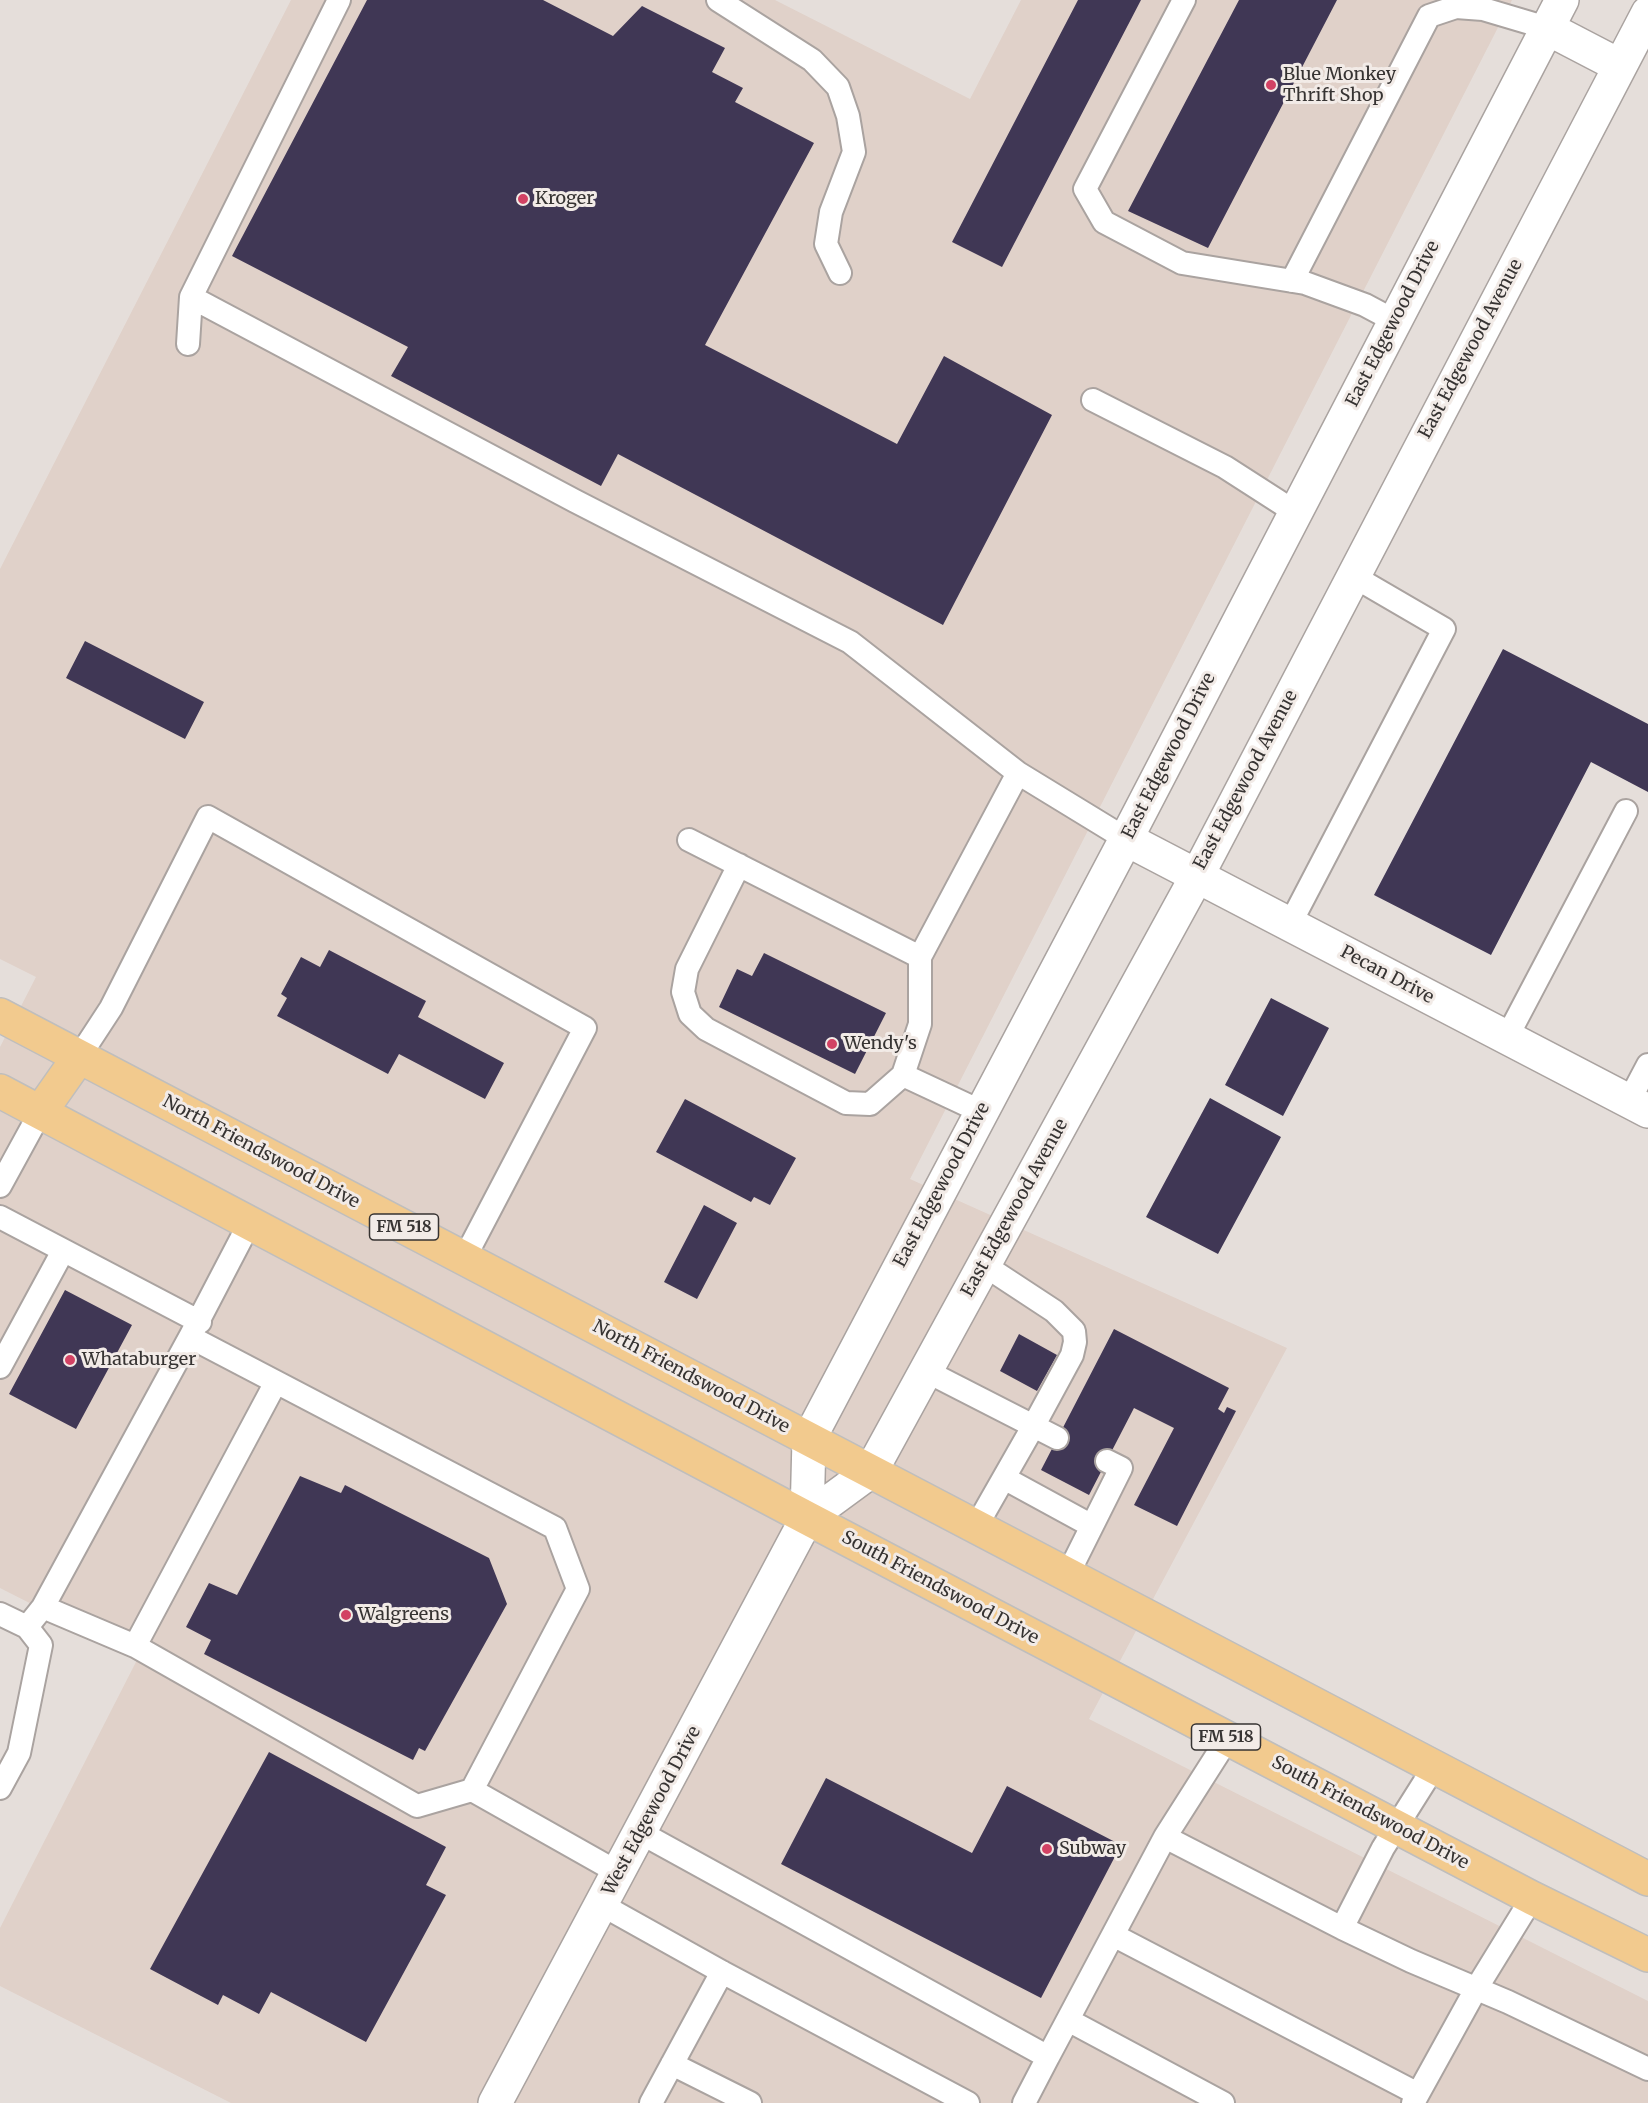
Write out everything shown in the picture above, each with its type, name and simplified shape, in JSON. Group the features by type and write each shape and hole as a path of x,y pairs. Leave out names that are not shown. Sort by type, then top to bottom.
{"main road":[{"name":"East Edgewood Avenue","path":"807,1518 871,1471 1197,876 1648,13"},
{"path":"1554,14 1620,66"},
{"name":"East Edgewood Drive","path":"807,1518 809,1439 980,1111 1126,839 1554,14"},
{"name":"Pecan Drive","path":"1126,839 1639,1106"},
{"name":"North Friendswood Drive","path":"0,1015 809,1439"},
{"path":"41,1111 79,1058"},
{"name":"FM 518","path":"0,1091 807,1518"},
{"name":"FM 518","path":"809,1439 1648,1879"},
{"name":"South Friendswood Drive","path":"807,1518 1532,1898 1648,1955"},
{"name":"West Edgewood Drive","path":"495,2103 620,1873 807,1518"}],"lane":[{"path":"188,344 192,297 339,0"},
{"path":"718,0 812,60 838,87 848,116 854,152 831,212 826,244 840,273"},
{"path":"1184,0 1085,189 1104,222 1182,263 1305,284 1365,305 1395,321"},
{"path":"1292,281 1430,16 1456,7 1554,14"},
{"path":"192,297 575,501 849,642 1018,773 1126,839"},
{"path":"1093,400 1225,467 1295,512"},
{"path":"1290,924 1444,629 1353,576"},
{"path":"739,865 687,969 683,992 690,1014 706,1029 846,1103 870,1104 903,1075 920,1024 920,957 1018,773"},
{"path":"1507,1037 1626,811"},
{"path":"79,1058 111,1008 208,817 585,1028 464,1259"},
{"path":"689,840 920,957"},
{"path":"1639,1106 1648,1065"},
{"path":"903,1075 980,1111"},
{"path":"0,1186 41,1111"},
{"path":"0,1217 63,1251 195,1330 276,1382 555,1528 578,1589 472,1790"},
{"path":"27,1628 43,1607 195,1330 250,1222"},
{"path":"0,1368 63,1251"},
{"path":"977,1526 1072,1355 1075,1342 1074,1331 1054,1311 984,1265"},
{"path":"926,1371 1057,1438"},
{"path":"135,1646 276,1382"},
{"path":"1068,1574 1121,1468 1107,1461"},
{"path":"1004,1478 1092,1526"},
{"path":"43,1607 135,1646 417,1806 472,1790 620,1873"},
{"path":"0,1614 27,1628 41,1646 19,1753 0,1788"},
{"path":"1024,2103 1165,1837 1228,1738"},
{"path":"1342,1928 1396,1825 1434,1767"},
{"path":"641,1833 1048,2057"},
{"path":"1165,1837 1342,1928 1508,2002 1648,2069"},
{"path":"1113,1935 1415,2098 1476,1989 1532,1898"},
{"path":"602,1905 722,1972 968,2103"},
{"path":"651,2103 722,1972"},
{"path":"1068,2020 1223,2103"},
{"path":"672,2064 750,2103"}],"shaded area":[{"path":"291,0 775,0 970,99 1021,0 1512,0 910,1179 1287,1348 1089,1719 1648,2001 1648,2103 231,2103 0,1986 0,1928 138,1658 0,1588 0,1047 36,977 0,959 0,569"}],"building":[{"name":"Kroger","path":"367,0 543,0 613,36 642,6 725,48 712,72 743,88 735,102 814,143 705,345 897,444 944,356 1052,415 943,625 618,454 601,486 391,376 408,347 232,256"},
{"path":"1078,0 1141,0 1002,267 952,242"},
{"path":"1239,0 1337,0 1208,248 1128,211"},
{"path":"85,641 204,702 185,739 66,678"},
{"path":"1503,649 1648,724 1648,792 1591,762 1491,955 1374,895"},
{"path":"329,950 426,1001 418,1017 504,1063 485,1099 399,1054 388,1074 277,1016 287,998 281,994 301,957 320,967"},
{"name":"Wendy's","path":"764,953 886,1013 855,1074 719,1007 737,969 752,976"},
{"path":"1271,998 1329,1028 1283,1116 1225,1085"},
{"path":"1210,1098 1281,1137 1218,1254 1146,1217"},
{"path":"685,1099 796,1158 770,1205 754,1197 751,1202 656,1152"},
{"path":"704,1205 737,1223 697,1299 664,1282"},
{"name":"Whataburger","path":"65,1290 132,1325 76,1429 9,1394"},
{"path":"1114,1329 1229,1388 1218,1409 1224,1413 1227,1407 1236,1411 1177,1526 1134,1505 1174,1428 1134,1408 1089,1495 1041,1470"},
{"path":"1019,1334 1057,1355 1037,1391 1000,1371"},
{"name":"Walgreens","path":"300,1476 341,1493 345,1485 489,1558 507,1604 425,1751 419,1748 413,1760 204,1654 211,1640 186,1627 209,1583 237,1595"},
{"path":"269,1752 446,1847 426,1885 446,1895 366,2042 271,1992 259,2014 223,1995 218,2005 150,1969"},
{"path":"826,1778 972,1853 1007,1786 1121,1845 1041,1998 781,1864"}],"place":[{"name":"Blue Monkey Thrift Shop","path":"1271,85"},
{"name":"Kroger","path":"523,199"},
{"name":"Wendy's","path":"832,1044"},
{"name":"Whataburger","path":"70,1360"},
{"name":"Walgreens","path":"346,1615"},
{"name":"Subway","path":"1047,1849"}]}
